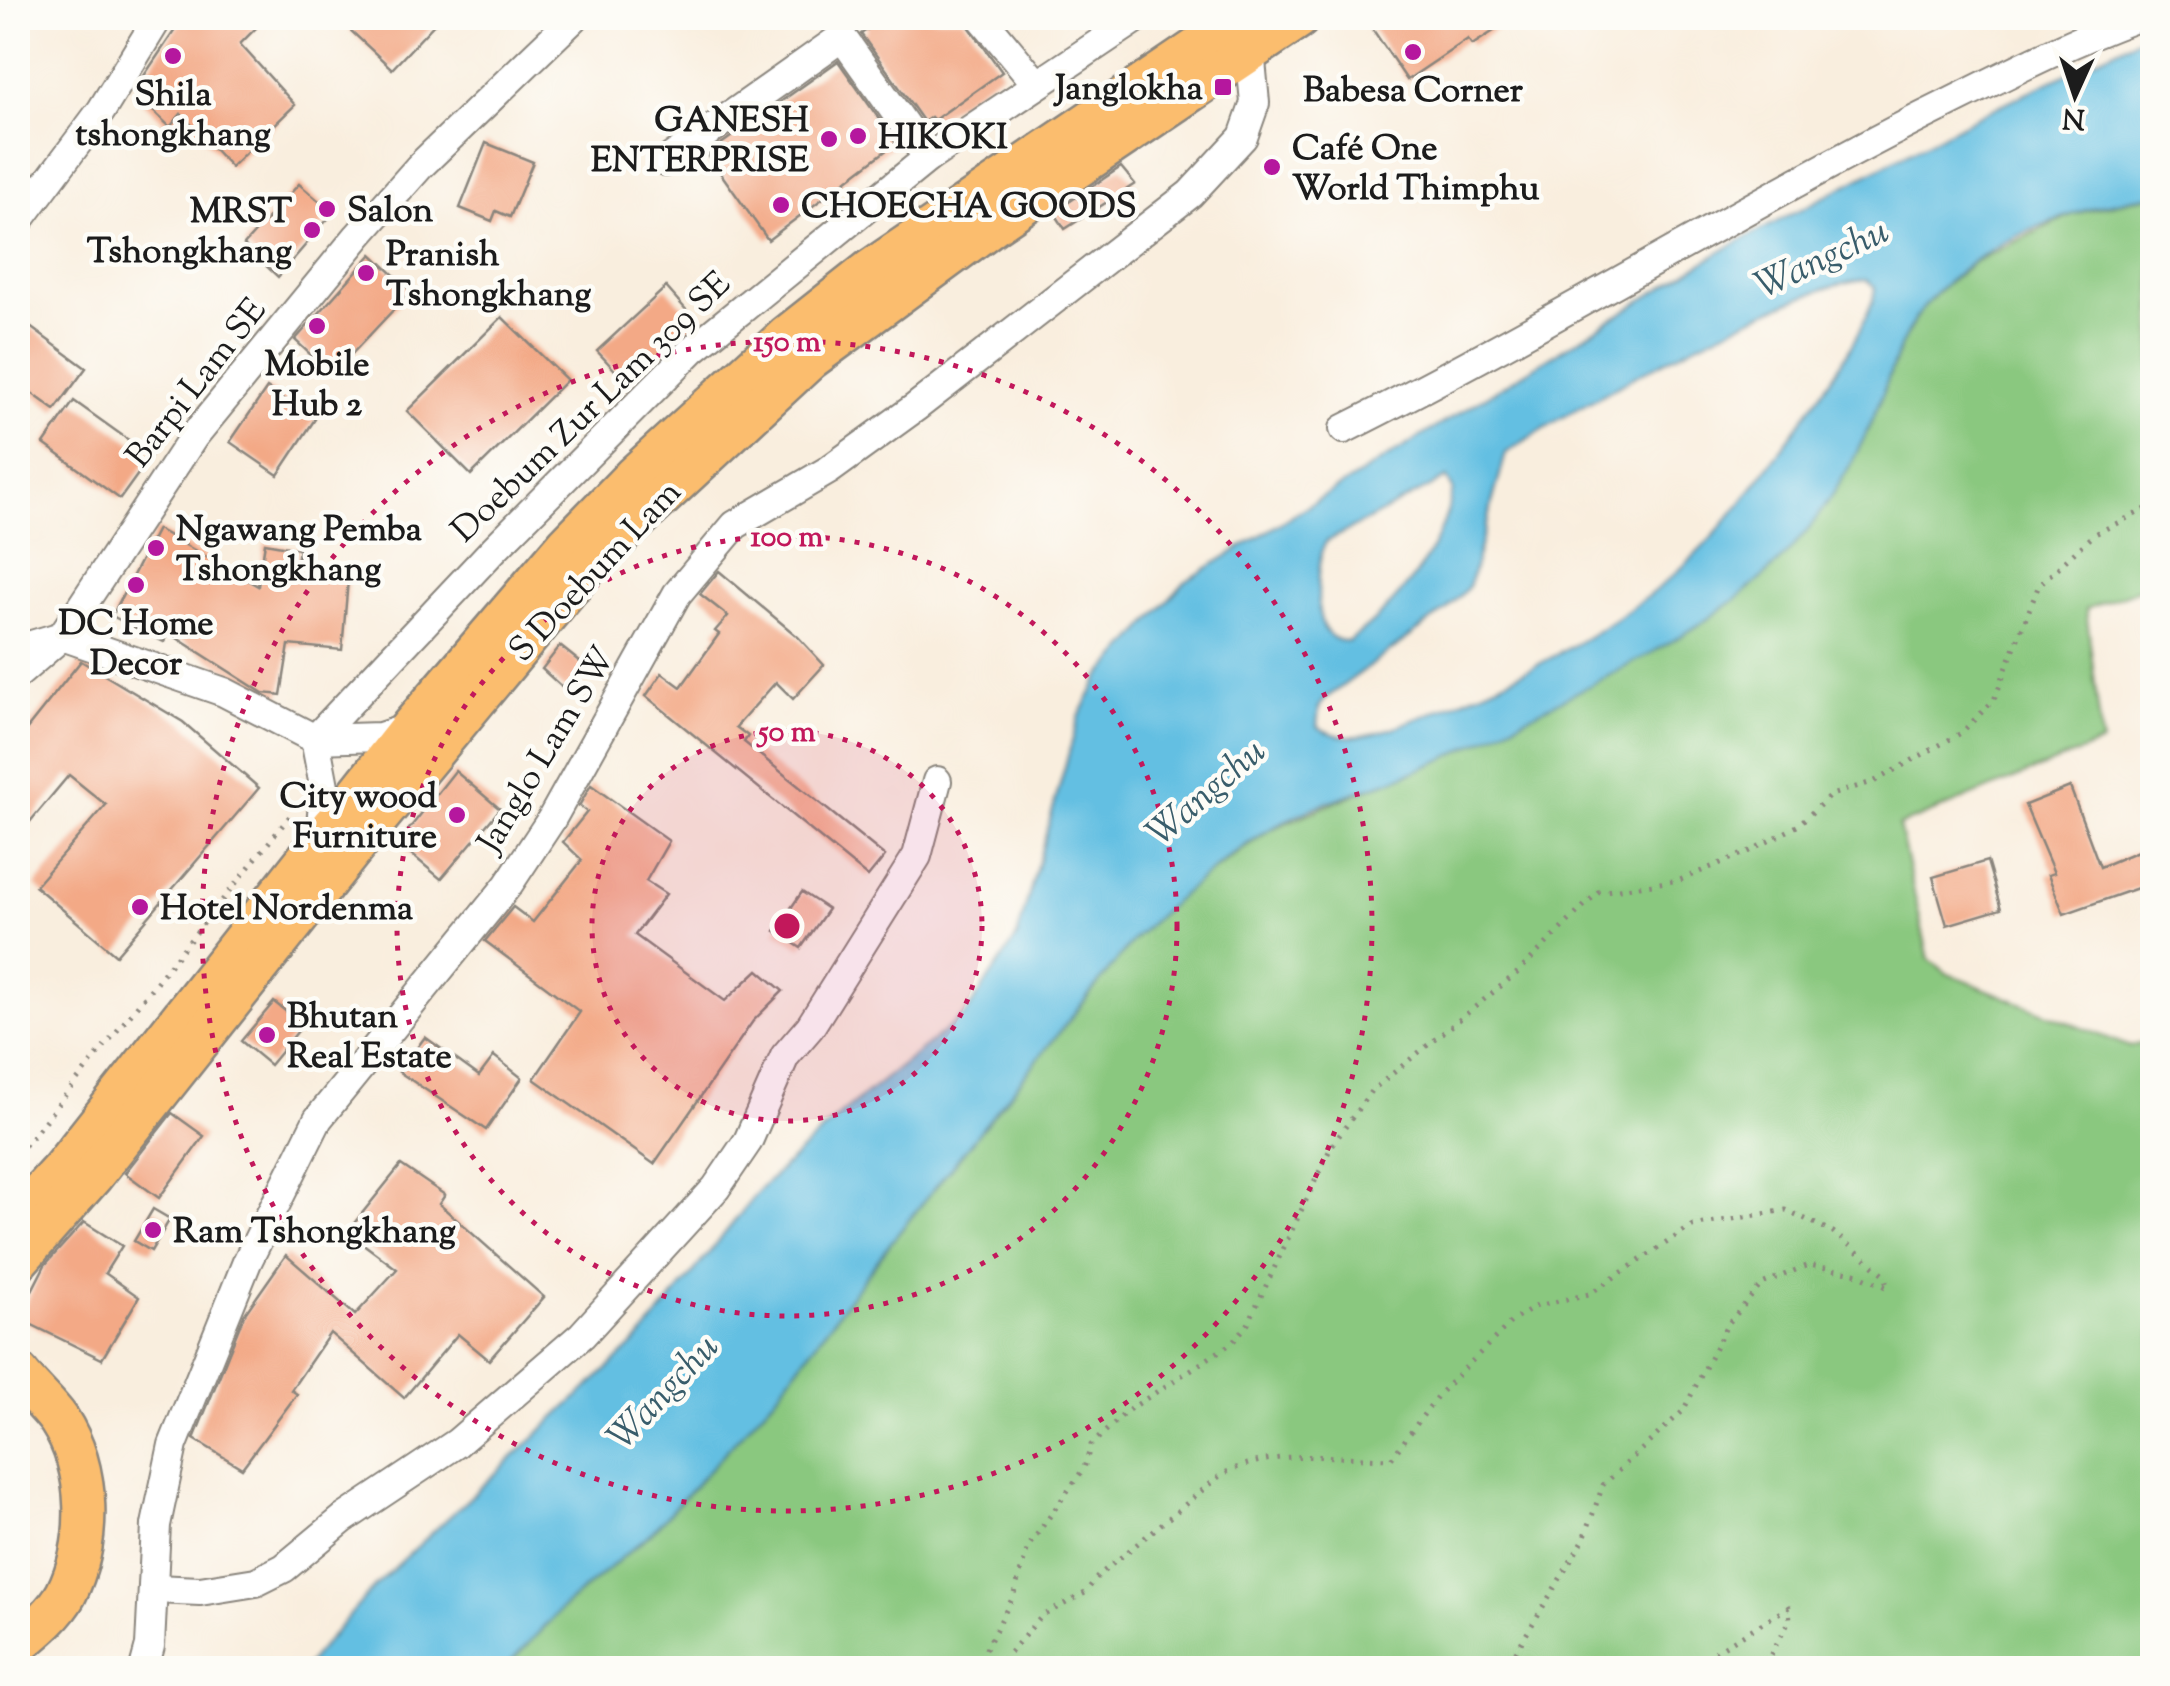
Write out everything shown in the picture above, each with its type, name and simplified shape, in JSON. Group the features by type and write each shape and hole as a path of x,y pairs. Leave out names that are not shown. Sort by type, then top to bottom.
{"highway":[{"name":"S Doebum Lam","path":"18,1260 62,1169 412,728 567,545 635,475 786,338 872,269 1246,34 1299,18"},
{"name":"S Doebum Lam","path":"34,1221 587,566 810,359 1246,34"},
{"path":"18,1270 34,1221"},
{"path":"18,1644 64,1597 84,1530 83,1491 75,1454 60,1421 19,1376"}],"street":[{"path":"18,222 27,186 101,111 158,18"},
{"name":"Barpi Lam SE","path":"18,674 62,636 194,436 358,236 420,166 574,18"},
{"path":"982,18 1036,83"},
{"name":"Doebum Zur Lam 309 SE","path":"315,739 494,548 693,348 928,158 1137,18"},
{"path":"1344,428 1494,354 1765,196 2079,38 2135,18"},
{"name":"Janglo Lam SW","path":"144,1668 155,1589 156,1525 173,1445 247,1262 318,1120 508,885 560,803 677,594 734,526 873,438 1190,194 1244,138 1255,103 1246,34"},
{"path":"664,162 842,37 928,158"},
{"path":"18,648 62,636 224,692 315,739 380,736 412,728"},
{"path":"315,739 325,797 319,843"},
{"path":"155,1589 200,1591 256,1582 284,1568 343,1519 457,1443 582,1335 716,1188 748,1141 785,1056 810,1027 917,856 937,781"}],"path":[{"path":"976,1668 1014,1597 1028,1547 1084,1468 1091,1444 1127,1412 1232,1343 1248,1324 1330,1148 1371,1091 1517,972 1598,892 1680,880 1750,851 1796,826 1831,795 1874,781 1961,733 1994,700 2039,585 2095,534 2152,506"},
{"path":"996,1668 1042,1616 1084,1594 1098,1576 1221,1475 1242,1464 1289,1458 1391,1458 1438,1395 1512,1321 1537,1306 1589,1294 1692,1226 1786,1210 1833,1232 1884,1273 1888,1288 1855,1273 1808,1265 1762,1284 1727,1325 1683,1411 1603,1485 1584,1539 1506,1668"},
{"path":"1688,1668 1789,1608 1790,1620 1762,1668"}],"green space":[{"path":"2152,195 2152,584 2086,609 2102,743 1899,826 1929,959 1948,974 2130,1047 2152,1040 2152,1668 505,1668 562,1608 652,1532 776,1396 892,1241 1134,939 1179,895 1271,829 1472,745 1701,622 1838,485 1872,420 1902,342 1920,311 1947,283 1975,261 2073,214"}],"water":[{"name":"Wangchu","path":"2152,32 2152,195 2089,209 2025,232 1967,266 1942,287 1912,323 1872,421 1839,484 1798,542 1765,575 1692,629 1613,674 1446,758 1328,802 1269,830 1182,895 1134,939 892,1241 776,1396 652,1532 562,1608 505,1668 304,1668 375,1586 641,1338 760,1189 842,1113 966,1014 1017,937 1079,717 1100,677 1185,582 1727,248 1980,115","holes":["1866,280 1875,288 1873,300 1847,354 1825,388 1728,519 1676,573 1578,643 1470,697 1406,723 1360,736 1330,733 1317,726 1319,707 1326,698 1446,610 1469,586 1506,453 1629,379 1737,325 1832,287","1447,478 1453,490 1447,512 1415,574 1385,610 1349,641 1336,639 1327,632 1318,608 1321,552 1326,542"]}],"building":[{"path":"183,18 266,18 240,44 295,105 231,167 181,114 170,127 133,92"},
{"path":"359,18 440,18 392,69 349,29"},
{"path":"859,18 963,18 1002,72 934,120 931,117 924,122 861,34 868,29"},
{"path":"1365,18 1514,18 1472,45 1468,39 1407,80"},
{"path":"838,61 896,143 768,240 707,154"},
{"path":"486,143 533,162 510,217 496,211 492,221 460,208"},
{"path":"1121,167 1135,184 1065,229 1054,212"},
{"path":"299,184 333,213 278,277 244,245"},
{"path":"372,254 411,291 332,375 295,340"},
{"path":"666,287 696,321 627,383 597,351"},
{"path":"502,317 567,380 471,475 407,411"},
{"path":"18,318 86,368 55,410 18,383"},
{"path":"267,388 315,419 278,475 230,442"},
{"path":"74,401 151,456 120,499 44,444"},
{"path":"157,529 258,586 265,543 299,549 295,575 348,580 342,650 289,645 281,695 263,693 169,633 164,642 112,616"},
{"path":"719,571 798,637 824,665 793,699 776,682 736,727 748,736 744,742 885,856 868,877 646,696 662,673 681,687 719,634 715,631 728,616 700,594"},
{"path":"560,646 585,666 565,690 542,669"},
{"path":"81,661 183,722 259,788 116,955 35,886 106,805 69,775 18,836 18,740"},
{"path":"455,771 500,809 441,879 398,843"},
{"path":"591,785 669,841 646,881 666,894 635,935 725,1001 758,970 783,991 753,1021 654,1164 534,1079 580,1012 485,941 513,907 533,922 582,860 563,842 587,812 579,806"},
{"path":"2070,787 2100,867 2152,845 2152,883 2064,914 2048,875 2054,873 2025,805"},
{"path":"1987,861 2001,909 1947,925 1933,877"},
{"path":"802,892 828,909 801,948 775,931"},
{"path":"274,1002 303,1025 270,1065 241,1041"},
{"path":"425,1037 479,1076 494,1056 522,1078 486,1130 399,1072"},
{"path":"172,1113 204,1136 159,1198 125,1173"},
{"path":"401,1165 445,1195 439,1204 544,1297 489,1360 458,1334 404,1398 330,1333 291,1390 297,1394 242,1468 194,1439 244,1315 286,1255 355,1315 397,1269 347,1232"},
{"path":"153,1209 170,1219 151,1251 134,1241"},
{"path":"84,1222 122,1246 105,1273 139,1297 102,1359 18,1318 45,1265"}],"place":[{"name":"Babesa Corner","path":"1413,52"},
{"name":"Shila tshongkhang","path":"173,56"},
{"name":"Janglokha","path":"1223,87"},
{"name":"HIKOKI","path":"858,136"},
{"name":"GANESH ENTERPRISE","path":"829,139"},
{"name":"Café One World Thimphu","path":"1272,167"},
{"name":"CHOECHA GOODS","path":"781,205"},
{"name":"Salon","path":"327,209"},
{"name":"MRST Tshongkhang","path":"312,230"},
{"name":"Pranish Tshongkhang","path":"366,273"},
{"name":"Mobile Hub 2","path":"317,326"},
{"name":"Ngawang Pemba Tshongkhang","path":"156,548"},
{"name":"DC Home Decor","path":"136,585"},
{"name":"City wood Furniture","path":"457,815"},
{"name":"Hotel Nordenma","path":"140,907"},
{"name":"Bhutan Real Estate","path":"267,1035"},
{"name":"Ram Tshongkhang","path":"153,1230"}]}
